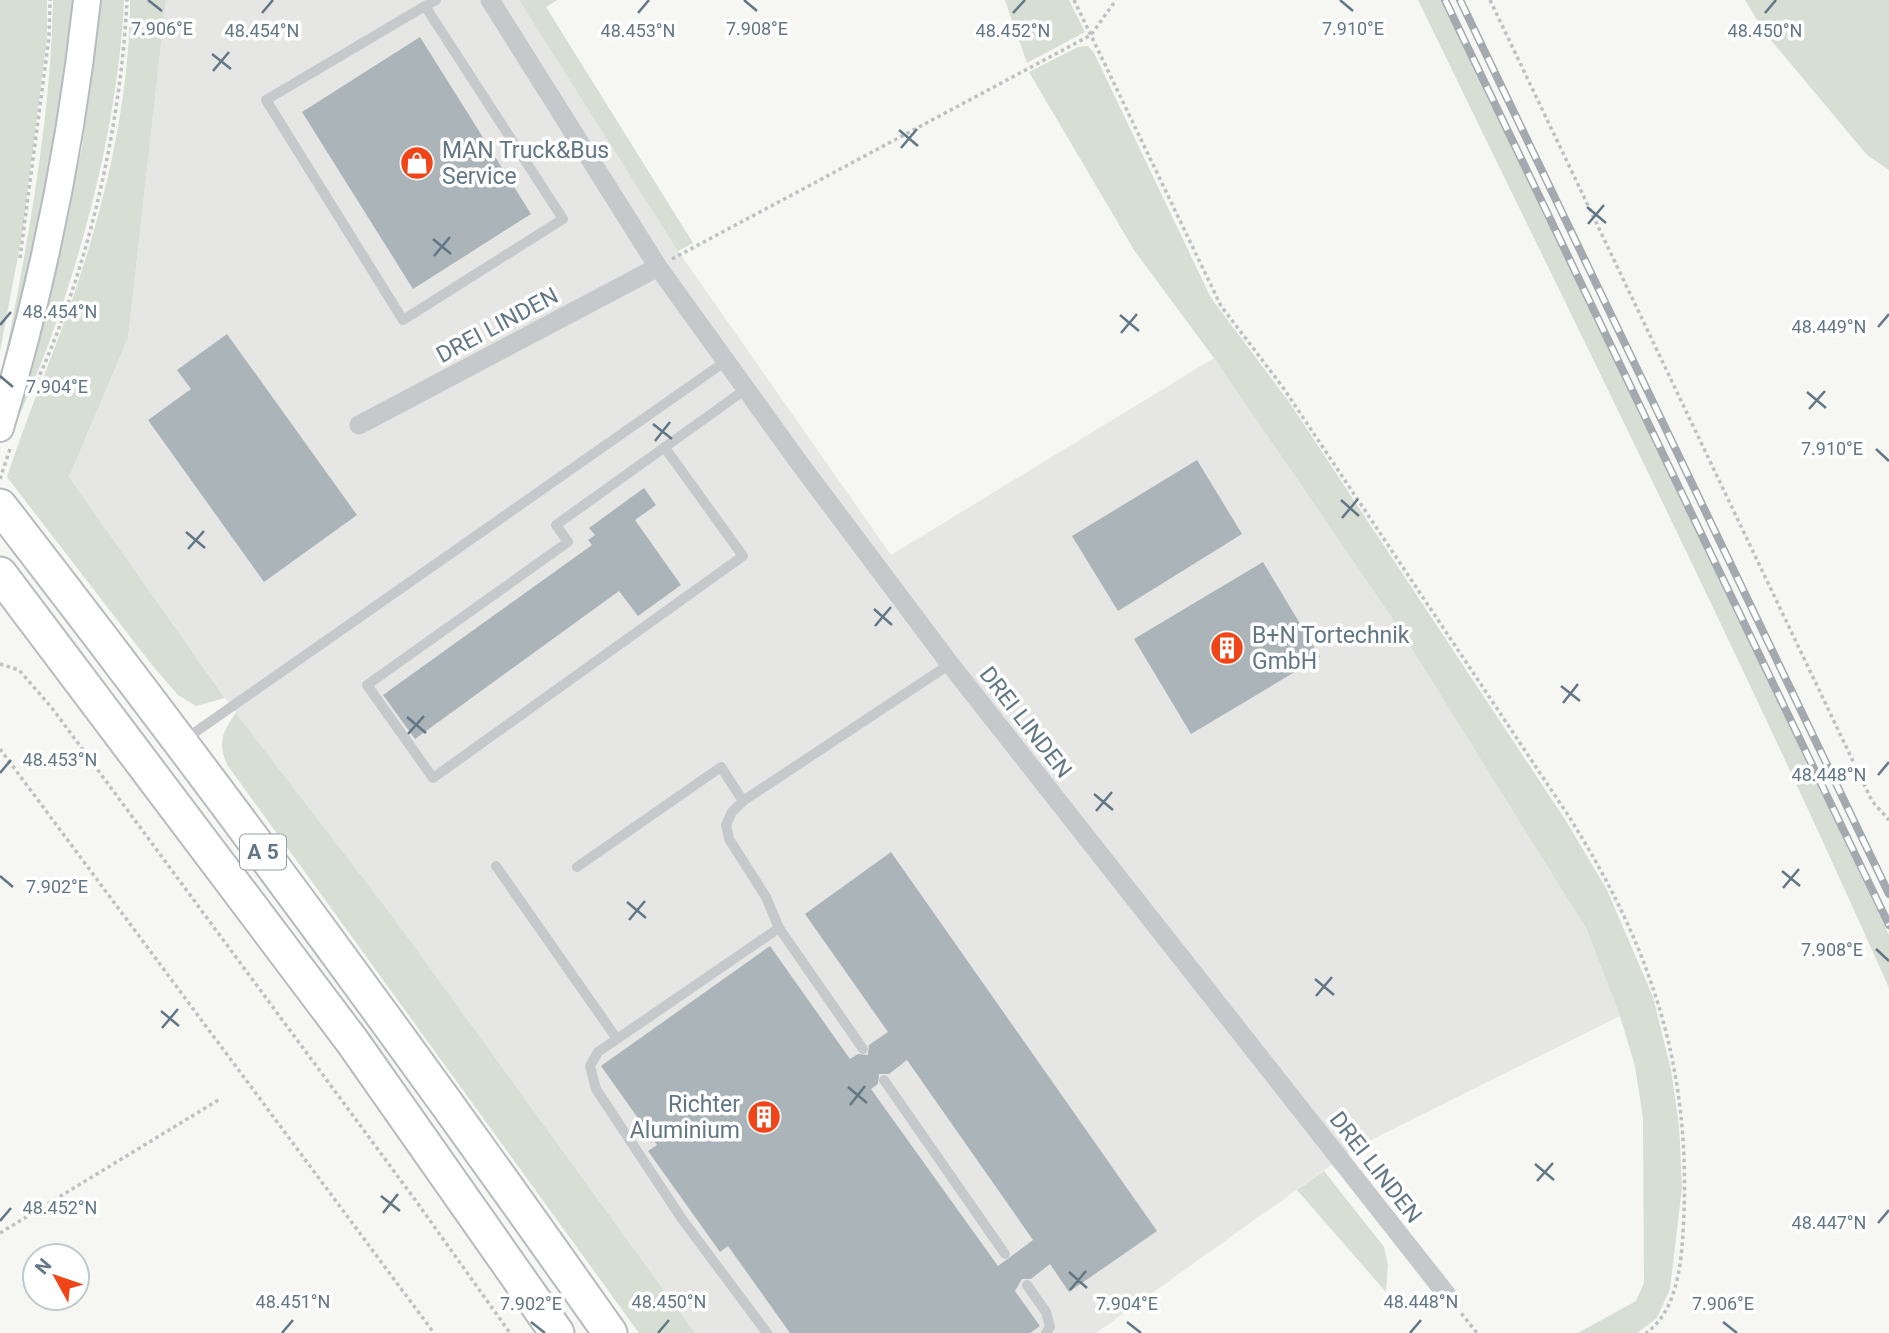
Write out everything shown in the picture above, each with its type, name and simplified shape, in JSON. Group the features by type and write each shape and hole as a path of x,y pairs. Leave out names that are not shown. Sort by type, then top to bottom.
{"highway":[{"name":"A 5","path":"0,506 182,742 392,1027 610,1333"},
{"name":"A 5","path":"0,573 352,1041 557,1333"}],"main road":[{"path":"7,431 60,198 76,103 87,0"}],"street":[{"name":"DREI LINDEN","path":"490,0 658,267 726,361 950,664 1447,1295"},
{"name":"DREI LINDEN","path":"359,425 658,267"}],"lane":[{"path":"425,6 563,219 403,320 266,100 425,6 436,0"},
{"path":"182,742 726,361"},
{"path":"665,447 743,556 433,778 368,685 568,542 556,525 746,388"},
{"path":"863,1049 779,928 766,897 729,839 726,825 732,812 743,801 950,664"},
{"path":"577,867 721,767 743,801"},
{"path":"496,866 617,1039"},
{"path":"767,1333 682,1219 596,1089 590,1066 598,1052 779,928"},
{"path":"884,1080 1005,1254"},
{"path":"1027,1285 1046,1312 1050,1327 1046,1333"}],"path":[{"path":"18,270 42,99 50,0"},
{"path":"34,389 78,268 100,190 120,84 127,0"},
{"path":"1074,0 1221,306 1276,376 1568,815 1600,867 1644,959 1661,1011 1676,1076 1685,1138 1686,1191 1682,1244 1674,1289 1667,1312 1646,1333"},
{"path":"658,267 1091,35 1116,0"},
{"path":"1490,0 1872,801 1889,820"},
{"path":"0,479 7,431"},
{"path":"0,664 19,670 52,708 393,1169 510,1333"},
{"path":"0,749 434,1333"},
{"path":"0,1233 220,1099"},
{"path":"1447,1295 1477,1333"}],"shaded area":[{"path":"0,0 47,0 47,37 22,235 0,351"},
{"path":"53,0 74,0 54,150 5,381 1,378 42,142"},
{"path":"101,0 124,0 113,104 103,158 75,265 40,367 20,414 82,148"},
{"path":"130,0 166,0 128,338 69,477 225,698 196,706 178,695 152,665 7,477 74,293 102,202 122,101"},
{"path":"166,0 519,0 685,261 891,555 1214,358 1399,628 1587,930 1620,1016 1355,1148 1096,1333 695,1333 393,917 236,713 69,477 128,338"},
{"path":"519,0 557,0 546,7 693,243 678,251"},
{"path":"1005,0 1069,0 1085,32 1027,63"},
{"path":"1418,0 1441,0 1486,89 1889,935 1889,988 1717,616"},
{"path":"1745,0 1889,0 1889,170 1867,155 1765,33"},
{"path":"1088,46 1094,53 1211,298 1289,402 1566,821 1607,890 1653,997 1671,1070 1679,1126 1682,1187 1670,1289 1657,1318 1637,1333 1578,1333 1636,1301 1644,1283 1643,1118 1635,1066 1620,1016 1587,930 1399,628 1214,358 1134,250 1029,72 1078,47"},
{"path":"236,713 393,917 695,1333 639,1333 228,766 223,751 223,738"},
{"path":"1324,1171 1384,1247 1388,1265 1386,1292 1297,1190"}],"building":[{"name":"MAN Truck&Bus Service","path":"420,37 531,214 413,289 302,112"},
{"path":"227,334 357,515 264,582 148,420 191,389 177,370"},
{"path":"1197,460 1242,534 1118,611 1072,536"},
{"path":"644,488 656,505 635,520 681,585 638,616 619,591 415,739 383,695 592,545 588,540 595,535 589,528"},
{"name":"B+N Tortechnik GmbH","path":"1263,562 1320,657 1191,734 1134,639"},
{"name":"Richter Aluminium","path":"891,852 1157,1231 1069,1292 1050,1264 1031,1279 1022,1279 1015,1291 1040,1326 1030,1333 790,1333 728,1246 720,1252 648,1151 657,1145 601,1066 770,946 850,1059 858,1054 868,1055 869,1045 888,1032 805,914","holes":["907,1060 1033,1240 998,1266 871,1089 878,1084 879,1074 889,1074"]}],"railway":[{"path":"1445,0 1889,925"},
{"path":"1460,0 1889,894"}],"place":[{"name":"MAN Truck&Bus Service","path":"417,163"},
{"name":"B+N Tortechnik GmbH","path":"1227,648"},
{"name":"Richter Aluminium","path":"764,1117"}]}
